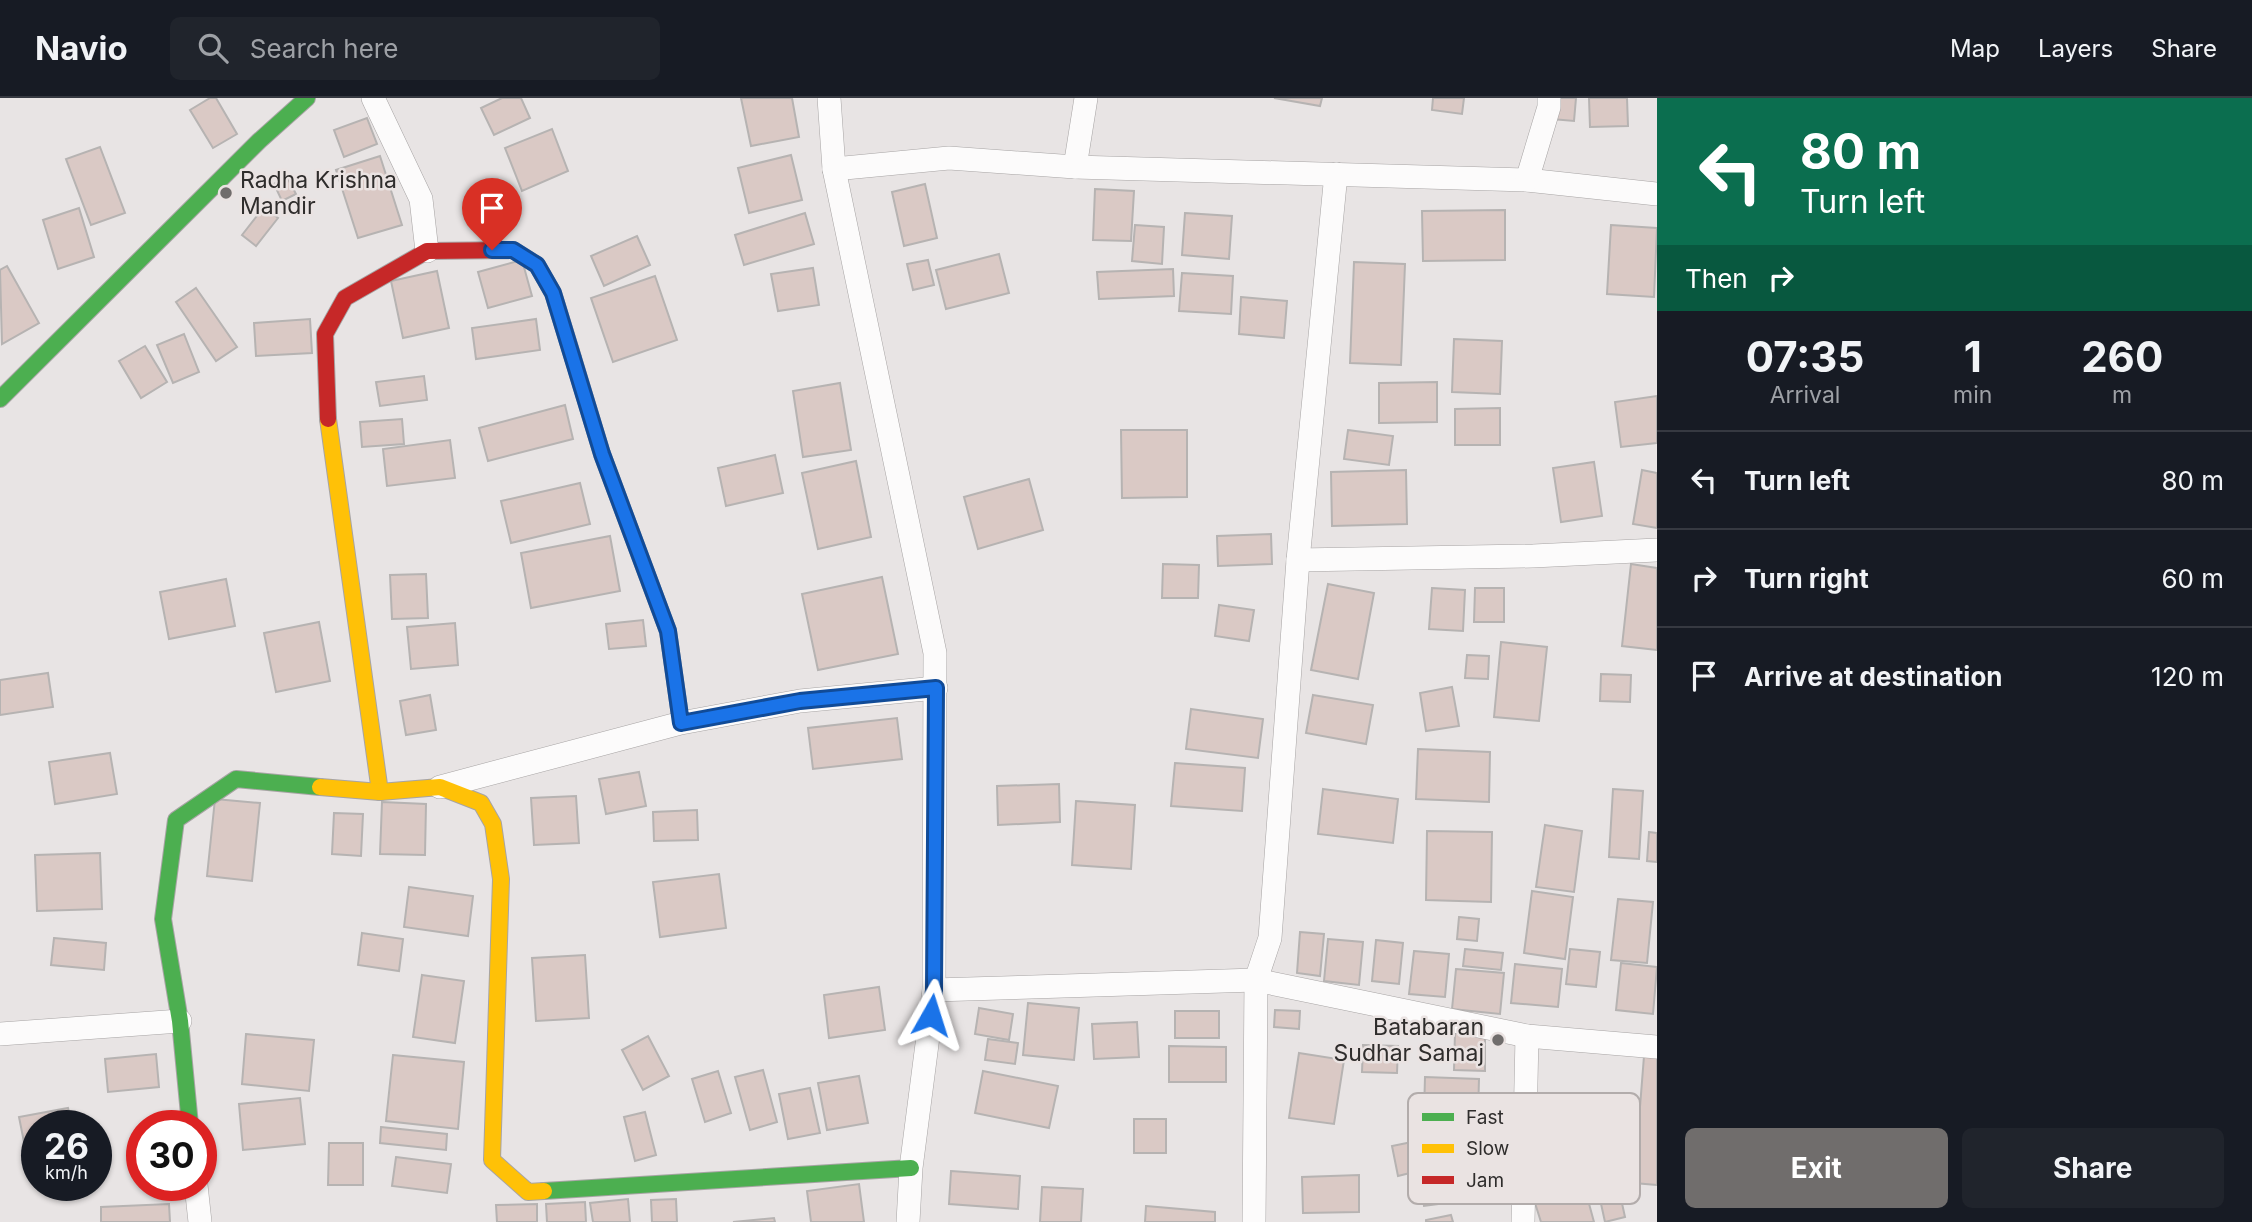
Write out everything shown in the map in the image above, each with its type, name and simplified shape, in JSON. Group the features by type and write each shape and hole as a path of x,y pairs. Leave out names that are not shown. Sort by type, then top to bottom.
{"street":[{"path":"0,399 250,150 307,98"},
{"path":"373,98 421,199 427,251"},
{"path":"829,98 834,169 935,653 934,990 911,1168 908,1222"},
{"path":"1075,167 1086,98"},
{"path":"1527,180 1549,107 1549,98"},
{"path":"834,169 949,158 1075,167 1527,180 1657,194"},
{"path":"1254,1222 1256,980 1270,938 1298,560 1336,174"},
{"path":"380,792 326,407 325,334 345,298 427,251 513,250 537,265 553,293 602,454 668,631 681,723"},
{"path":"1298,560 1533,556 1657,550"},
{"path":"189,1110 180,1021 163,919 176,820 236,779 380,792 440,787 681,723 800,701 936,688"},
{"path":"440,787 481,803 493,824 501,879 492,1160 528,1192 911,1168"},
{"path":"934,990 1256,980 1527,1036 1657,1047"},
{"path":"0,1034 180,1021"},
{"path":"1526,1093 1527,1036"},
{"path":"198,1201 200,1222"},
{"path":"1523,1204 1523,1222"}],"building":[{"path":"210,98 216,98 237,134 213,148 190,110"},
{"path":"502,98 521,98 530,118 494,135 481,108"},
{"path":"741,98 792,98 799,137 751,146"},
{"path":"1274,98 1322,98 1320,106"},
{"path":"1433,98 1464,98 1462,114 1432,110"},
{"path":"1553,98 1576,98 1574,121 1552,119"},
{"path":"1589,98 1627,98 1628,126 1590,127"},
{"path":"367,118 377,144 344,157 334,130"},
{"path":"552,129 568,171 522,191 505,148"},
{"path":"100,147 125,213 91,225 66,159"},
{"path":"791,155 802,200 749,213 738,168"},
{"path":"380,156 402,225 358,238 336,170"},
{"path":"287,177 296,194 282,201 274,184"},
{"path":"925,184 937,238 904,246 892,192"},
{"path":"1095,189 1134,191 1131,241 1093,240"},
{"path":"264,207 278,218 256,246 242,235"},
{"path":"79,208 94,257 58,269 43,220"},
{"path":"1505,210 1505,260 1423,261 1422,211"},
{"path":"805,213 814,244 744,265 735,235"},
{"path":"1185,213 1232,216 1229,259 1182,255"},
{"path":"1135,225 1164,227 1162,264 1132,261"},
{"path":"1611,225 1657,228 1654,297 1607,294"},
{"path":"637,236 650,265 604,286 591,256"},
{"path":"999,254 1009,293 946,309 936,270"},
{"path":"522,260 532,296 488,308 478,272"},
{"path":"928,260 934,285 913,290 907,264"},
{"path":"1354,262 1405,264 1401,365 1350,363"},
{"path":"7,266 39,323 2,344 0,270"},
{"path":"813,268 819,305 778,311 771,274"},
{"path":"1173,269 1174,296 1099,299 1097,272"},
{"path":"437,271 449,328 403,338 391,281"},
{"path":"1182,273 1233,276 1231,314 1179,311"},
{"path":"655,276 677,340 613,362 591,298"},
{"path":"196,288 237,347 216,361 176,302"},
{"path":"1241,297 1287,301 1284,338 1239,334"},
{"path":"310,319 312,353 256,356 254,323"},
{"path":"536,319 540,350 476,359 472,328"},
{"path":"184,334 199,372 173,383 157,345"},
{"path":"1454,339 1502,341 1500,394 1452,392"},
{"path":"145,346 167,382 141,398 119,361"},
{"path":"424,376 427,400 380,406 376,382"},
{"path":"1437,382 1437,422 1379,423 1379,383"},
{"path":"840,383 851,450 803,457 793,391"},
{"path":"1657,396 1657,443 1621,447 1615,402"},
{"path":"565,405 573,439 488,461 479,428"},
{"path":"1500,408 1500,445 1455,445 1455,409"},
{"path":"402,419 404,444 362,447 360,422"},
{"path":"1121,430 1187,430 1187,497 1122,498"},
{"path":"1348,430 1393,436 1389,465 1344,459"},
{"path":"450,440 455,478 387,486 383,449"},
{"path":"775,455 783,493 726,506 718,468"},
{"path":"856,461 871,537 818,549 802,473"},
{"path":"1594,462 1602,516 1561,522 1553,468"},
{"path":"1406,470 1407,524 1332,526 1331,472"},
{"path":"1642,470 1657,473 1657,528 1633,524"},
{"path":"1029,479 1043,530 978,549 964,497"},
{"path":"580,483 590,524 511,543 501,501"},
{"path":"1271,534 1272,564 1218,566 1217,536"},
{"path":"610,536 620,591 531,608 521,553"},
{"path":"1163,564 1199,565 1198,598 1162,598"},
{"path":"1631,564 1657,568 1657,650 1622,646"},
{"path":"426,574 428,618 392,619 390,575"},
{"path":"882,577 898,654 818,670 802,594"},
{"path":"226,579 235,626 169,639 160,592"},
{"path":"1328,584 1374,593 1358,679 1311,670"},
{"path":"1432,588 1465,590 1463,631 1429,629"},
{"path":"1475,588 1504,588 1504,622 1474,622"},
{"path":"1219,605 1254,610 1249,641 1215,636"},
{"path":"643,620 646,646 609,649 606,624"},
{"path":"319,622 330,681 276,692 264,633"},
{"path":"455,623 458,665 411,669 407,627"},
{"path":"1501,642 1547,647 1539,721 1494,717"},
{"path":"1467,655 1489,656 1488,679 1465,678"},
{"path":"48,673 53,707 0,715 0,680"},
{"path":"1601,674 1631,675 1630,702 1600,701"},
{"path":"1452,687 1459,726 1426,731 1420,693"},
{"path":"430,695 436,730 406,735 400,701"},
{"path":"1313,695 1373,705 1366,744 1306,733"},
{"path":"1191,709 1263,719 1258,758 1186,749"},
{"path":"897,718 902,759 813,769 808,728"},
{"path":"1418,749 1490,752 1489,802 1416,799"},
{"path":"110,753 117,794 55,804 49,762"},
{"path":"1175,763 1245,768 1242,811 1171,806"},
{"path":"639,772 646,806 606,814 599,779"},
{"path":"1059,784 1060,822 998,825 997,786"},
{"path":"1323,789 1398,799 1393,843 1318,834"},
{"path":"1613,789 1643,791 1639,859 1609,857"},
{"path":"576,796 579,843 534,845 531,798"},
{"path":"215,799 260,803 252,881 207,876"},
{"path":"1076,801 1135,805 1131,869 1072,865"},
{"path":"382,802 426,804 425,855 380,854"},
{"path":"697,810 698,840 654,841 653,812"},
{"path":"334,813 363,814 361,856 332,854"},
{"path":"1545,825 1582,831 1574,892 1536,887"},
{"path":"1427,831 1492,832 1491,902 1426,900"},
{"path":"1649,832 1657,833 1657,862 1647,861"},
{"path":"100,853 102,909 37,911 35,855"},
{"path":"719,874 726,928 660,937 653,882"},
{"path":"409,887 473,896 468,936 404,927"},
{"path":"1532,891 1573,897 1565,959 1524,953"},
{"path":"1618,899 1653,902 1647,963 1611,960"},
{"path":"1459,917 1479,919 1477,941 1457,939"},
{"path":"1300,932 1324,934 1320,976 1297,973"},
{"path":"362,933 403,939 399,971 358,965"},
{"path":"54,938 106,943 104,970 51,965"},
{"path":"1328,939 1363,942 1359,985 1324,981"},
{"path":"1376,940 1403,943 1399,984 1372,981"},
{"path":"1465,949 1503,953 1501,970 1463,966"},
{"path":"1570,949 1600,952 1596,987 1566,984"},
{"path":"1414,951 1449,954 1445,997 1409,994"},
{"path":"585,955 589,1018 536,1021 532,958"},
{"path":"1621,963 1657,967 1653,1014 1616,1010"},
{"path":"1515,964 1562,969 1558,1007 1511,1003"},
{"path":"1456,969 1504,973 1500,1014 1452,1009"},
{"path":"422,975 464,981 455,1043 413,1037"},
{"path":"879,987 885,1030 829,1038 824,995"},
{"path":"1028,1003 1079,1008 1074,1060 1023,1055"},
{"path":"979,1008 1013,1014 1009,1040 975,1034"},
{"path":"1275,1010 1300,1011 1299,1029 1274,1027"},
{"path":"1175,1011 1219,1011 1219,1038 1175,1038"},
{"path":"1137,1022 1139,1057 1094,1059 1092,1024"},
{"path":"1455,1033 1485,1034 1485,1071 1454,1070"},
{"path":"246,1034 314,1040 309,1091 242,1084"},
{"path":"648,1036 669,1076 643,1090 622,1050"},
{"path":"988,1039 1018,1043 1015,1064 985,1060"},
{"path":"1363,1045 1398,1046 1397,1073 1362,1072"},
{"path":"1169,1046 1226,1047 1226,1082 1169,1082"},
{"path":"1299,1053 1344,1060 1334,1124 1289,1118"},
{"path":"156,1054 159,1087 108,1092 105,1059"},
{"path":"393,1055 464,1062 458,1129 386,1121"},
{"path":"1644,1056 1657,1057 1657,1185 1640,1184 1640,1107"},
{"path":"763,1070 777,1122 750,1130 735,1077"},
{"path":"718,1071 731,1113 705,1122 692,1079"},
{"path":"983,1071 1058,1086 1049,1128 975,1113"},
{"path":"859,1076 868,1123 827,1130 818,1083"},
{"path":"1425,1077 1479,1079 1479,1093 1425,1093"},
{"path":"810,1088 820,1133 788,1139 779,1094"},
{"path":"300,1098 305,1144 243,1150 239,1104"},
{"path":"645,1112 656,1155 635,1161 624,1117"},
{"path":"1134,1119 1166,1119 1166,1153 1134,1153"},
{"path":"381,1127 447,1134 446,1150 380,1143"},
{"path":"329,1143 363,1143 363,1185 328,1185"},
{"path":"1408,1143 1408,1174 1398,1176 1392,1146"},
{"path":"396,1157 451,1164 447,1193 392,1186"},
{"path":"951,1171 1020,1176 1018,1209 949,1204"},
{"path":"1359,1175 1359,1212 1303,1213 1302,1177"},
{"path":"859,1184 864,1222 811,1222 807,1191"},
{"path":"1042,1187 1083,1189 1081,1222 1040,1222"},
{"path":"628,1199 630,1222 593,1222 590,1203"},
{"path":"676,1199 677,1222 652,1222 651,1200"},
{"path":"585,1202 586,1222 547,1222 546,1204"},
{"path":"169,1204 170,1222 101,1222 101,1207"},
{"path":"537,1204 537,1222 497,1222 496,1205"},
{"path":"1535,1204 1589,1204 1594,1222 1541,1222"},
{"path":"1601,1204 1622,1204 1625,1217 1605,1222"},
{"path":"1146,1206 1215,1212 1215,1222 1145,1222"},
{"path":"1451,1215 1453,1222 1426,1222 1426,1220"},
{"path":"774,1218 775,1222 733,1222"}],"traffic: fast":[{"path":"0,399 259,141 307,98"},
{"path":"573,358 602,454 668,631 681,723"},
{"path":"189,1110 180,1021 163,919 176,820 236,779 320,787"},
{"path":"544,1191 911,1168"}],"traffic: slow":[{"path":"328,419 380,792"},
{"path":"320,787 380,792 440,787 481,803 493,824 501,879 492,1160 528,1192 544,1191"}],"traffic: jam":[{"path":"328,419 325,334 345,298 427,251 513,250 537,265 553,293 573,358"}],"place":[{"name":"Radha Krishna Mandir","path":"226,193"},
{"name":"Batabaran Sudhar Samaj","path":"1498,1040"}],"route":[{"path":"492,250 513,250 537,265 553,293 602,454 668,631 681,723 800,701 936,688 934,990 931,1015"}]}
